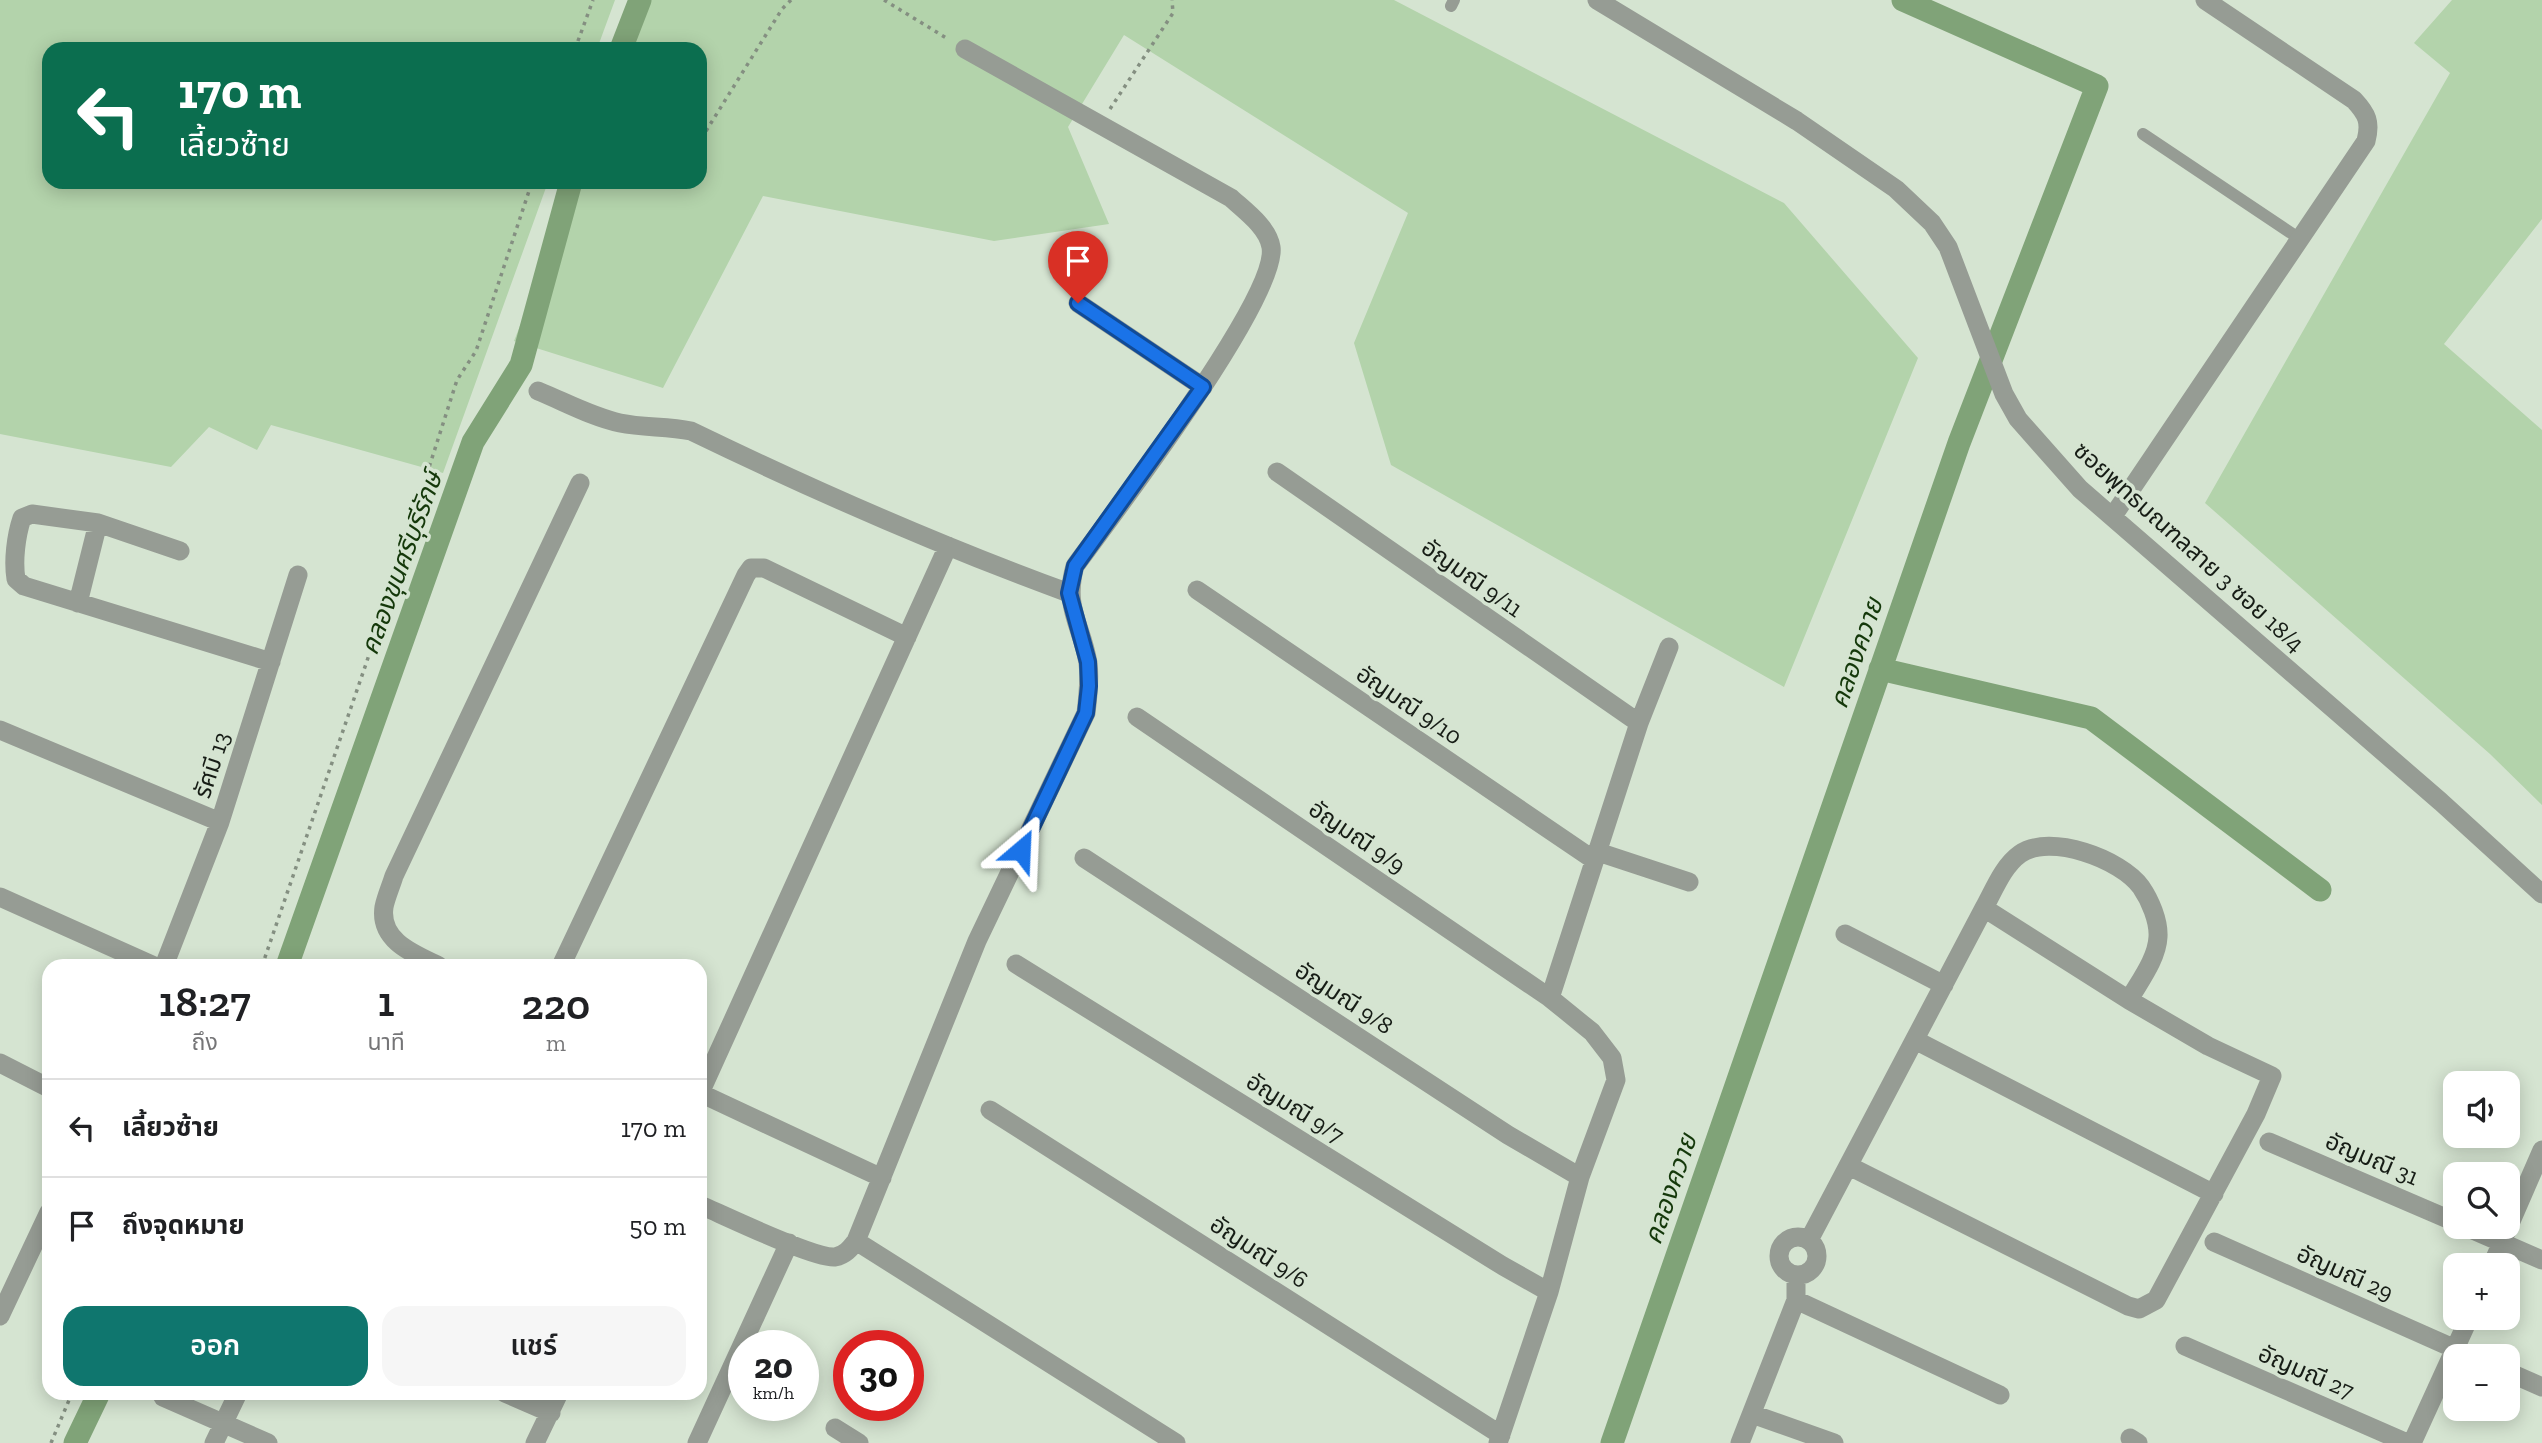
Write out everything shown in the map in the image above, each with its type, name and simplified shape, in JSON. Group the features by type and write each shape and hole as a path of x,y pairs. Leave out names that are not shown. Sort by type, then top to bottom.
{"street":[{"name":"ซอยพุทธมณฑลสาย 3 ซอย 18/4","path":"1597,0 1797,121 1896,189 1932,223 1948,247 2004,394 2018,419 2058,465 2080,489 2441,802 2542,894"},
{"path":"2113,516 2366,141 2370,125 2366,113 2354,100 2205,0"},
{"path":"707,1208 789,1243 833,1257 848,1252 856,1241 977,940 1086,713 1088,662 1069,593 1075,566 1203,387 1244,319 1266,274 1271,247 1250,215 1231,198 965,49"},
{"path":"1078,303 1203,387"},
{"path":"538,391 618,423 691,431 896,525 1069,593"},
{"name":"อัญมณี 9/11","path":"1277,472 1639,723"},
{"path":"426,959 397,943 387,932 384,909 394,876 580,483"},
{"path":"180,551 98,523 32,514 22,519 19,527 16,579 24,586 271,662"},
{"path":"78,603 98,523"},
{"path":"707,1078 948,546"},
{"path":"564,959 751,568 764,568 907,637"},
{"name":"รัศมี 13","path":"167,959 220,822 298,575"},
{"name":"อัญมณี 9/10","path":"1197,590 1596,856 1689,881"},
{"path":"1550,998 1639,723 1668,647"},
{"name":"อัญมณี 9/9","path":"1137,717 1550,998 1592,1032 1612,1058 1616,1080 1580,1177 1549,1292 1499,1439"},
{"path":"0,730 220,822"},
{"path":"1809,1240 1984,908 2006,869 2020,854 2040,847 2066,846 2110,862 2140,885 2154,913 2158,937 2151,960 2129,1000"},
{"name":"อัญมณี 9/8","path":"1084,858 1508,1135 1580,1177"},
{"path":"0,897 138,959"},
{"path":"1849,1166 2128,1306 2139,1309 2156,1300 2256,1114 2272,1076 2208,1046 2129,1000 1984,908"},
{"path":"1845,934 1944,985"},
{"name":"อัญมณี 9/7","path":"1016,964 1549,1292"},
{"path":"1915,1040 2214,1194"},
{"path":"0,1063 42,1084"},
{"path":"707,1096 882,1178"},
{"name":"อัญมณี 9/6","path":"990,1110 1499,1439"},
{"name":"อัญมณี 31","path":"2269,1142 2443,1217"},
{"path":"2497,1253 2542,1150"},
{"path":"0,1316 7,1281 42,1224"},
{"path":"1798,1236 1809,1240 1816,1250 1817,1261 1809,1272 1796,1275 1780,1264 1780,1250 1786,1240 1798,1236"},
{"path":"2495,1239 2542,1260"},
{"path":"856,1241 1176,1443"},
{"name":"อัญมณี 29","path":"2214,1242 2443,1344"},
{"path":"698,1443 789,1243"},
{"path":"1740,1443 1796,1300 1796,1275"},
{"path":"1796,1300 2000,1395"},
{"name":"อัญมณี 27","path":"2185,1346 2409,1443"},
{"path":"2520,1377 2542,1387"},
{"path":"2409,1443 2443,1386"},
{"path":"170,1400 268,1443"},
{"path":"214,1443 234,1400"},
{"path":"521,1400 551,1413"},
{"path":"535,1443 556,1400"},
{"path":"1752,1414 1834,1443"},
{"path":"835,1428 859,1443"}],"lane":[{"path":"2143,134 2300,239"}],"path":[{"path":"578,42 593,0"},
{"path":"707,129 782,9 791,0"},
{"path":"884,0 965,49"},
{"path":"1099,126 1173,13 1172,0"},
{"path":"264,959 367,661 457,380 476,351 530,189"},
{"path":"51,1443 69,1400"}],"green space":[{"path":"0,0 615,0 600,42 42,42 42,189 545,189 443,473 271,425 257,450 209,427 171,467 0,434"},
{"path":"646,0 1394,0 1784,203 1918,358 1784,687 1391,465 1354,343 1408,213 1124,35 1068,127 1109,224 994,241 763,196 663,388 514,341 574,189 707,189 707,42 631,42"},
{"path":"2452,0 2542,0 2542,219 2444,344 2542,430 2542,805 2490,754 2205,503 2450,73 2414,43"}],"waterway":[{"name":"คลองขุนศรีบุรีรักษ์","path":"624,42 640,0"},
{"name":"คลองควาย","path":"1612,1443 1959,443 2097,86 1903,0"},
{"name":"คลองขุนศรีบุรีรักษ์","path":"289,959 473,442 521,365 569,189"},
{"path":"1880,669 2091,718 2320,890"},
{"name":"คลองขุนศรีบุรีรักษ์","path":"75,1443 96,1400"}],"route":[{"path":"1021,850 1086,713 1088,662 1069,593 1075,566 1203,387 1078,303"}]}
